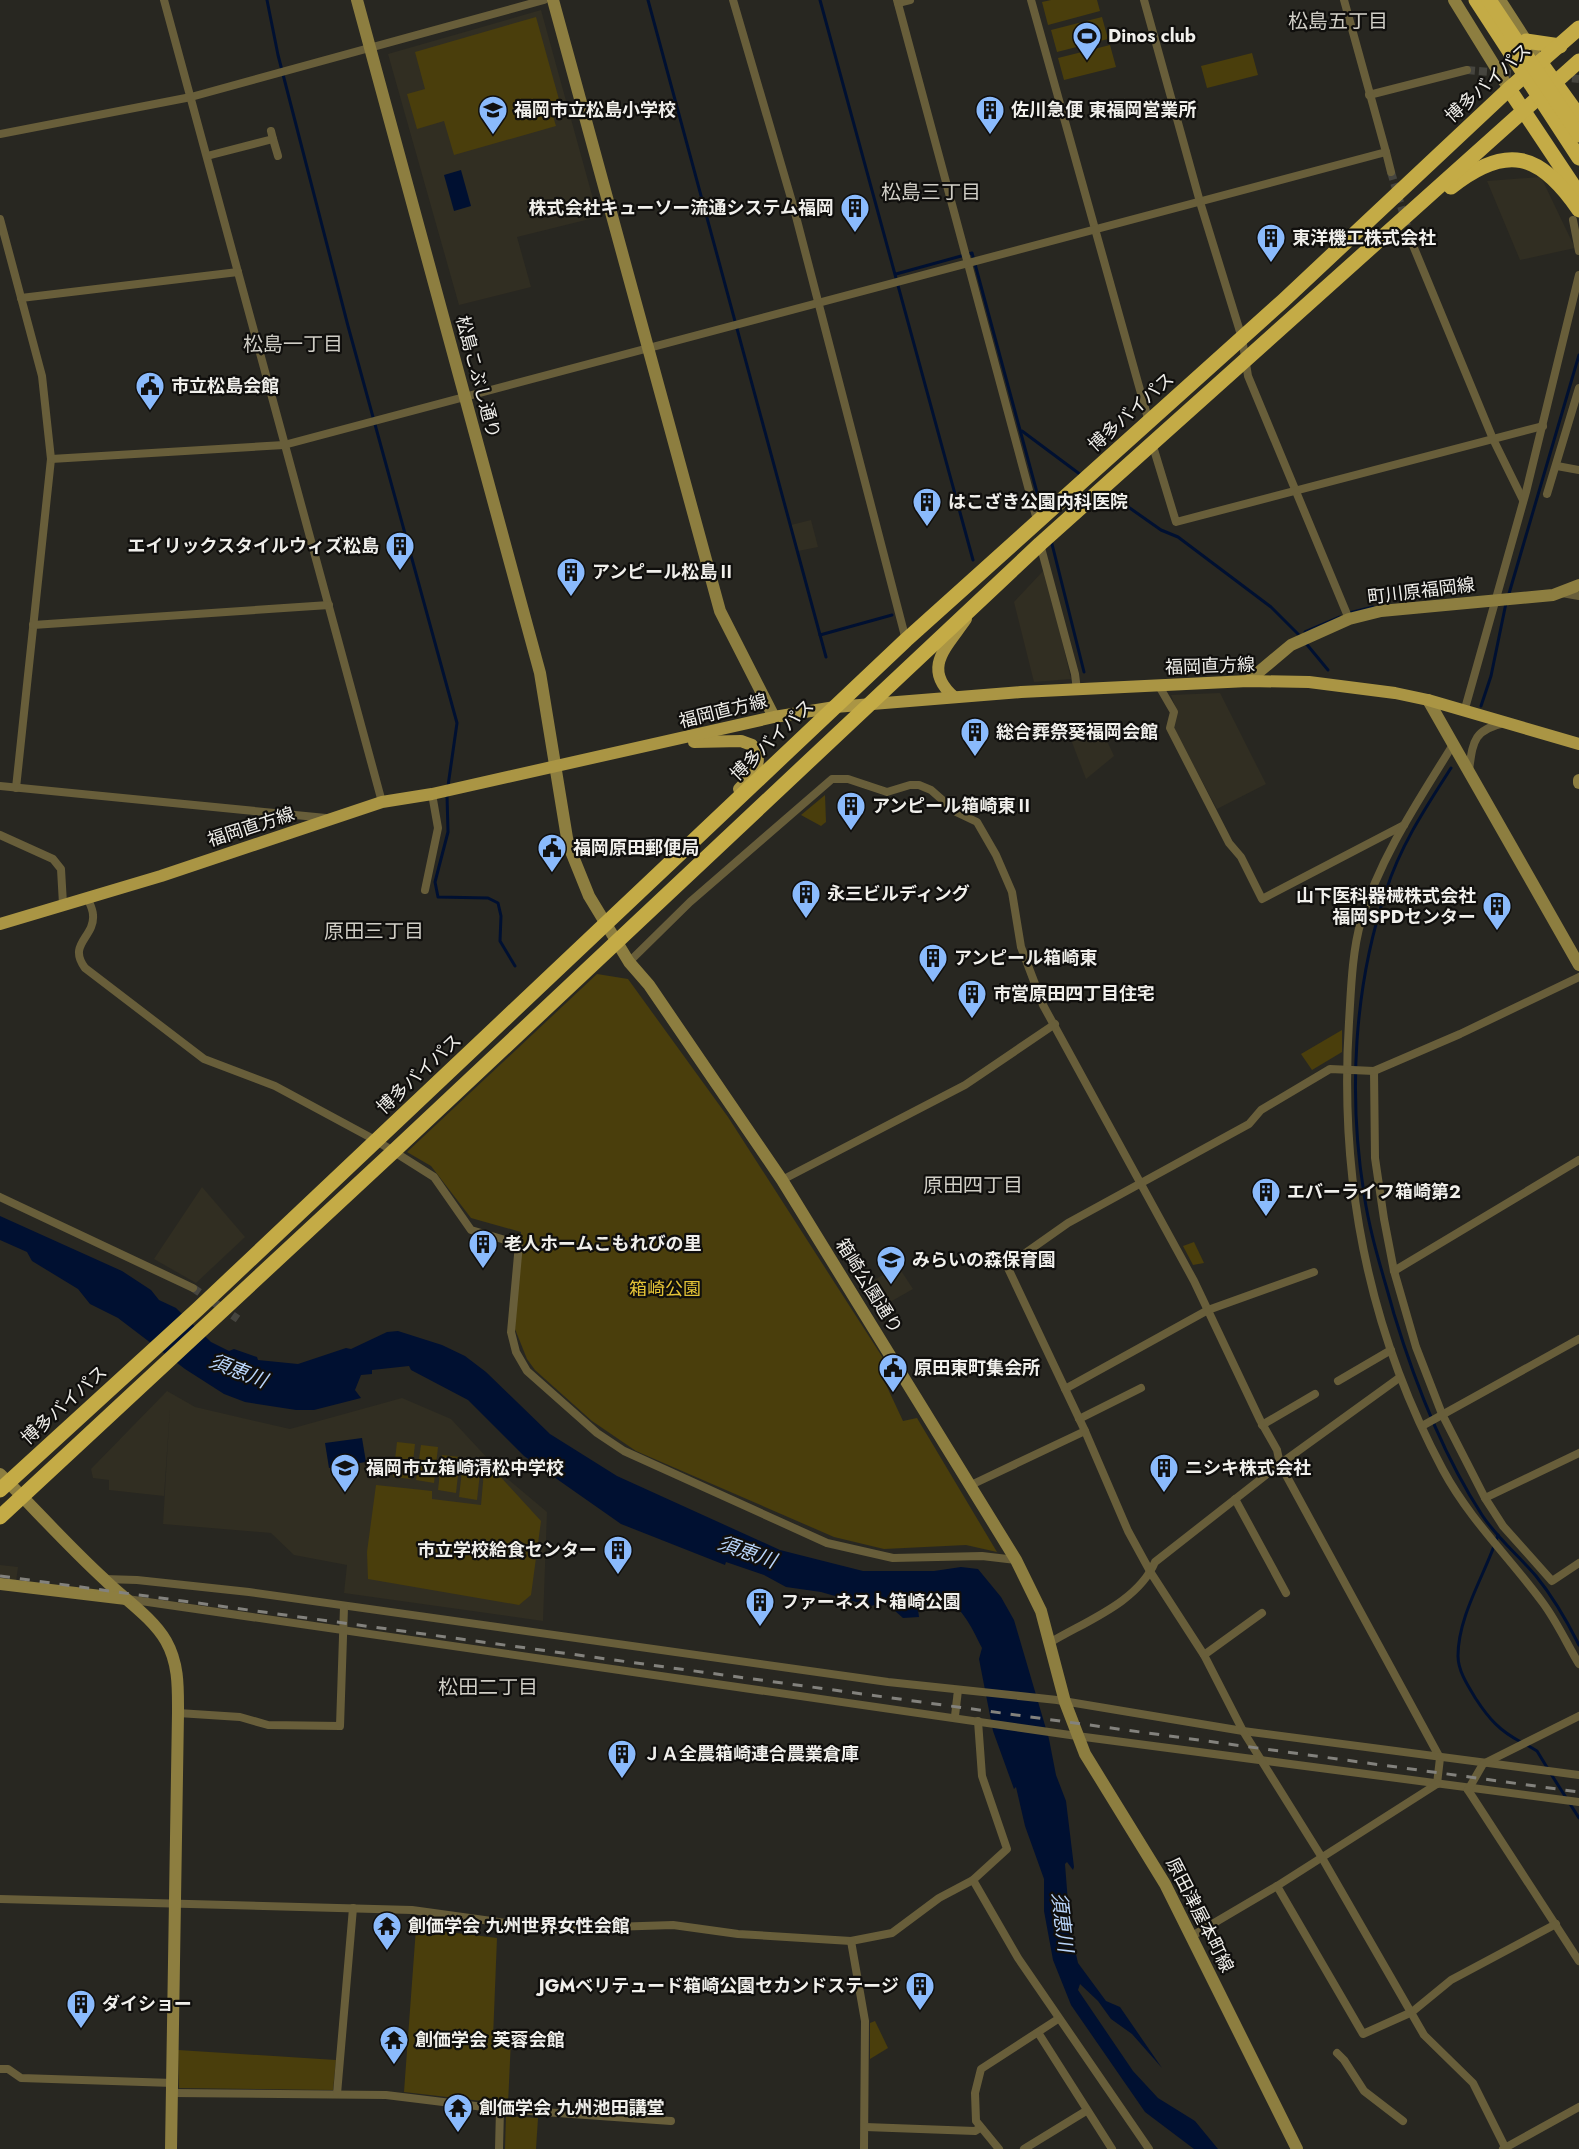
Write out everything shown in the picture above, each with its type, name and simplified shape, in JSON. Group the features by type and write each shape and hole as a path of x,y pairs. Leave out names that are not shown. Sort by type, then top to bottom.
{"highway":[{"path":"1476,0 1579,158"},
{"path":"1489,0 1579,135"},
{"name":"博多バイパス","path":"3,1482 198,1309 906,640 1242,338 1509,88 1579,28"},
{"path":"1526,41 1560,46"},
{"name":"博多バイパス","path":"0,1517 394,1152 1040,544 1579,61"},
{"path":"1540,62 1579,116"},
{"path":"1509,88 1579,194"},
{"path":"1383,236 1436,202 1481,166 1498,161 1514,160 1540,168 1563,187 1576,215"}],"main road":[{"path":"954,697 941,686 937,672 938,660 973,608"},
{"name":"福岡直方線","path":"0,924 160,876 382,802 432,794 553,766 675,742 774,717 835,707 954,697 1248,681 1344,685 1428,700 1579,744"},
{"path":"663,871 758,768 756,750 747,742 675,742"}],"street":[{"path":"164,0 382,802"},
{"name":"松島こぶし通り","path":"357,0 540,674 553,766"},
{"path":"0,134 191,97 544,0"},
{"path":"553,0 720,611 774,717"},
{"path":"733,0 770,122 906,640"},
{"path":"910,0 898,2 1037,520"},
{"path":"1030,0 1149,422"},
{"path":"1144,0 1200,202 1242,338 1248,376 1349,619"},
{"path":"1344,0 1391,172"},
{"path":"1454,0 1509,88"},
{"path":"1500,0 1540,62"},
{"path":"1369,95 1467,70"},
{"path":"207,156 272,135 278,156"},
{"path":"51,459 284,445 969,261 1386,152"},
{"path":"1576,215 1579,251"},
{"path":"0,219 42,376 51,459 16,789"},
{"path":"1412,243 1493,439 1523,500"},
{"path":"21,298 238,272"},
{"path":"1464,712 1543,426 1576,297 1579,275"},
{"path":"1547,494 1579,388"},
{"path":"1152,443 1176,522 1543,426"},
{"path":"1557,466 1579,470"},
{"path":"1040,544 1075,674 1077,690"},
{"name":"町川原福岡線","path":"1248,681 1291,645 1349,619 1381,611 1561,593 1579,585"},
{"path":"1561,593 1579,596"},
{"path":"33,625 329,605"},
{"path":"1159,686 1174,712 1170,728 1229,843 1241,857 1262,899 1404,825"},
{"path":"1428,700 1579,965"},
{"path":"1469,770 1474,740 1486,729 1505,723"},
{"path":"1454,743 1384,860 1360,923 1350,1002 1347,1131 1357,1224 1399,1378 1425,1425 1462,1503 1545,1605 1579,1664"},
{"path":"553,766 562,821 571,855 589,896 617,941"},
{"path":"629,962 690,902 832,779 848,779 887,792 910,785 919,785 931,790 956,812 977,822 1012,892 1020,948 1043,1005 1141,1182 1208,1310 1262,1425 1277,1450 1280,1464 1440,1758 1437,1784"},
{"path":"0,786 332,819"},
{"path":"425,890 438,828 432,794"},
{"path":"0,835 53,859 61,869 63,904"},
{"path":"87,897 93,914 93,922 78,951 79,960 85,968 204,1059 275,1086 377,1141 434,1176 471,1230 519,1244 511,1332 516,1352 527,1371 597,1433 624,1451 827,1543 893,1558 982,1556 1016,1560"},
{"name":"箱崎公園通り","path":"617,941 629,962 649,985 782,1179 1016,1560 1035,1596 1051,1642 1061,1701"},
{"path":"1579,977 1460,1034 1371,1070 1330,1069 1261,1110 1249,1124 1068,1223 1007,1266 1080,1419 1128,1531 1151,1573 1204,1655 1243,1731 1321,1856 1424,2035 1473,2083 1505,2149 1579,2107"},
{"path":"782,1179 865,1139 965,1085 1054,1024"},
{"path":"1371,1070 1375,1158 1394,1271 1416,1347 1440,1415 1485,1498 1503,1526 1552,1581 1579,1563"},
{"path":"1394,1271 1579,1160"},
{"path":"0,1197 193,1288"},
{"path":"1065,1389 1208,1310 1314,1272"},
{"path":"1425,1425 1579,1339"},
{"path":"1338,1381 1391,1350"},
{"path":"1051,1642 1130,1595 1151,1573 1155,1562 1280,1464 1399,1378"},
{"path":"1080,1419 1141,1388"},
{"path":"1262,1425 1315,1394"},
{"path":"970,1485 1085,1431"},
{"path":"1485,1498 1579,1453"},
{"path":"3,1482 22,1497 104,1580 126,1599 165,1640 173,1655 178,1678 178,1713 177,1902 171,2149"},
{"path":"1235,1498 1286,1593"},
{"path":"104,1580 136,1580 249,1592 957,1690 1061,1701 1243,1731 1576,1775"},
{"path":"0,1584 344,1628 1072,1735 1260,1759 1468,1790 1579,1802"},
{"path":"178,1713 240,1718 268,1725 340,1726 344,1606"},
{"path":"1204,1655 1262,1613"},
{"path":"955,1716 957,1690"},
{"name":"原田津屋本町線","path":"1061,1701 1072,1735 1150,1858 1192,1936 1297,2149"},
{"path":"1468,1790 1483,1764 1579,1716"},
{"path":"0,1899 412,1910 549,1929 673,1925 738,1934 851,1941 892,1932 939,1899 973,1880 1007,1849 982,1776 978,1721"},
{"path":"1192,1936 1277,1886 1437,1784"},
{"path":"1468,1790 1579,1961"},
{"path":"973,1880 996,1923 1058,2019 1149,2149"},
{"path":"1277,1886 1363,2034 1412,2012 1451,1980 1556,1924"},
{"path":"337,2094 353,1908"},
{"path":"851,1941 865,2021 864,2149"},
{"path":"999,2149 976,2121 975,2093 981,2069 986,2063 1039,2034 1058,2019"},
{"path":"1039,2034 1112,2149"},
{"path":"1337,2053 1364,2091 1403,2121"},
{"path":"0,2069 8,2069 21,2078 173,2088 386,2095 500,2109 671,2121"},
{"path":"500,2109 500,2149"},
{"path":"1024,2149 1086,2111"},
{"path":"865,2127 975,2131 980,2128"}],"shaded area":[{"name":"福岡市立松島小学校","path":"541,10 598,217 517,237 531,287 459,305 388,54"},
{"path":"1541,177 1575,248 1520,260 1487,181"},
{"path":"811,520 818,547 798,551 791,525"},
{"path":"1045,569 1071,679 1034,682 1014,602"},
{"path":"1220,693 1266,784 1217,809 1174,729 1173,721 1177,711 1171,695"},
{"path":"1099,724 1114,756 1086,779 1070,737"},
{"path":"202,1187 245,1237 196,1283 154,1259"},
{"name":"みらいの森保育園","path":"898,1266 913,1289 883,1306 869,1283"},
{"name":"福岡市立箱崎清松中学校","path":"167,1391 195,1407 290,1429 402,1398 451,1419 504,1476 547,1512 543,1621 344,1593 347,1565 294,1555 271,1533 163,1524 170,1407 164,1496 109,1490 109,1480 93,1478 91,1469"},
{"path":"0,1565 18,1567 16,1582 0,1580"}],"green space":[{"name":"Dinos club","path":"1097,0 1100,11 1048,25 1042,2"},
{"path":"536,17 560,103 550,106 556,126 454,155 444,121 417,129 407,94 425,89 415,52"},
{"name":"Dinos club","path":"1102,17 1108,39 1057,52 1051,30"},
{"name":"Dinos club","path":"1110,45 1116,67 1064,80 1058,58"},
{"name":"Dinos club","path":"1252,53 1258,75 1207,88 1201,66"},
{"path":"825,795 826,822 821,826 801,815"},
{"name":"箱崎公園","path":"597,974 628,979 728,1117 883,1358 881,1374 903,1421 917,1418 997,1552 966,1545 884,1549 834,1537 636,1451 592,1421 535,1370 527,1359 515,1329 521,1232 471,1218 431,1166 407,1152"},
{"path":"1342,1030 1342,1052 1312,1070 1301,1054"},
{"path":"1194,1242 1204,1263 1193,1265 1183,1246"},
{"path":"397,1442 415,1444 411,1479 393,1477"},
{"path":"421,1445 438,1447 434,1483 416,1480"},
{"path":"442,1455 460,1457 456,1493 438,1490"},
{"path":"485,1460 541,1521 531,1595 519,1605 368,1579 367,1552 376,1485 432,1491 432,1499 481,1505"},
{"path":"463,1462 481,1464 477,1500 459,1497"},
{"path":"416,1928 497,1938 493,2038 511,2039 508,2104 404,2092"},
{"path":"875,2021 888,2048 870,2059 870,2023"},
{"path":"178,2050 336,2060 333,2090 179,2088"},
{"path":"506,2116 538,2118 536,2149 505,2149"}],"water":[{"path":"461,170 471,206 454,211 444,175"},
{"name":"須恵川","path":"0,1216 122,1271 151,1290 159,1300 176,1308 211,1342 229,1351 234,1349 257,1357 258,1360 298,1364 346,1348 351,1349 387,1332 398,1331 442,1345 465,1356 486,1372 550,1434 617,1476 780,1550 863,1571 934,1571 961,1567 978,1569 1001,1597 1014,1620 1049,1739 1056,1775 1066,1801 1073,1870 1067,1862 1065,1864 1070,1928 1078,1963 1106,2001 1120,2007 1162,2068 1132,2034 1111,2019 1098,2001 1080,1984 1078,1990 1133,2071 1158,2098 1195,2121 1218,2149 1194,2149 1145,2112 1071,2005 1053,1960 1044,1911 1044,1879 1025,1826 1016,1787 1014,1789 993,1731 979,1659 982,1648 958,1609 941,1601 918,1609 919,1617 903,1618 886,1603 870,1606 821,1592 786,1587 764,1575 726,1562 725,1565 621,1524 524,1456 468,1400 411,1370 409,1366 372,1370 372,1374 361,1375 355,1390 361,1398 314,1410 296,1410 245,1402 224,1394 185,1369 118,1318 90,1304 78,1289 32,1261 27,1252 0,1240"},
{"path":"362,1438 366,1462 329,1468 325,1443"}],"waterway":[{"path":"267,0 278,55 348,326 457,723 448,786"},
{"path":"648,0 826,657"},
{"path":"820,0 973,560"},
{"path":"896,274 972,253 1042,511"},
{"path":"1508,597 1579,355"},
{"path":"1022,431 1081,475"},
{"path":"1107,492 1161,530 1178,537 1271,607 1300,636"},
{"path":"1051,540 1084,672"},
{"path":"1481,706 1491,676 1506,603"},
{"path":"1349,613 1373,607"},
{"path":"820,635 892,615"},
{"path":"1305,632 1340,617"},
{"path":"1304,641 1328,670"},
{"path":"1451,768 1414,827 1392,874 1375,927 1367,964 1361,1002 1355,1079 1356,1118 1364,1194 1373,1239 1394,1314 1431,1418 1455,1468 1482,1515 1542,1584 1579,1645"},
{"path":"447,795 448,832 435,882 438,897 488,898 498,903 501,916 500,941 515,966"},
{"path":"1498,1535 1467,1610 1459,1641 1458,1662 1467,1684 1486,1713 1501,1729 1521,1742"},
{"path":"1527,1745 1537,1751 1548,1769"},
{"path":"1551,1774 1579,1818"}],"tunnel":[{"path":"1467,70 1527,75"},
{"path":"1560,77 1579,79"},
{"path":"1391,172 1412,243"},
{"path":"193,1288 238,1319"}],"railway":[{"path":"0,1576 1579,1792"}],"place":[{"name":"Dinos club","path":"1087,62"},
{"name":"福岡市立松島小学校","path":"493,136"},
{"name":"佐川急便 東福岡営業所","path":"990,136"},
{"name":"株式会社キューソー流通システム福岡","path":"855,234"},
{"name":"東洋機工株式会社","path":"1271,264"},
{"name":"市立松島会館","path":"150,412"},
{"name":"はこざき公園内科医院","path":"927,528"},
{"name":"エイリックスタイルウィズ松島","path":"400,572"},
{"name":"アンピール松島Ⅱ","path":"571,598"},
{"name":"総合葬祭葵福岡会館","path":"975,758"},
{"name":"アンピール箱崎東Ⅱ","path":"851,832"},
{"name":"福岡原田郵便局","path":"552,874"},
{"name":"永三ビルディング","path":"806,920"},
{"name":"山下医科器械株式会社 福岡SPDセンター","path":"1497,932"},
{"name":"アンピール箱崎東","path":"933,984"},
{"name":"市営原田四丁目住宅","path":"972,1020"},
{"name":"エバーライフ箱崎第２","path":"1266,1218"},
{"name":"老人ホームこもれびの里","path":"483,1270"},
{"name":"みらいの森保育園","path":"891,1286"},
{"name":"原田東町集会所","path":"893,1394"},
{"name":"福岡市立箱崎清松中学校","path":"345,1494"},
{"name":"ニシキ株式会社","path":"1164,1494"},
{"name":"市立学校給食センター","path":"618,1576"},
{"name":"ファーネスト箱崎公園","path":"760,1628"},
{"name":"ＪＡ全農箱崎連合農業倉庫","path":"622,1780"},
{"name":"創価学会 九州世界女性会館","path":"387,1952"},
{"name":"JGMベリテュード箱崎公園セカンドステージ","path":"920,2012"},
{"name":"ダイショー","path":"81,2030"},
{"name":"創価学会 芙蓉会館","path":"394,2066"},
{"name":"創価学会 九州池田講堂","path":"458,2134"}],"district":[{"name":"松島五丁目","path":"1338,21"},
{"name":"松島三丁目","path":"931,192"},
{"name":"松島一丁目","path":"293,344"},
{"name":"原田三丁目","path":"374,931"},
{"name":"原田四丁目","path":"973,1185"},
{"name":"松田二丁目","path":"488,1687"}]}
